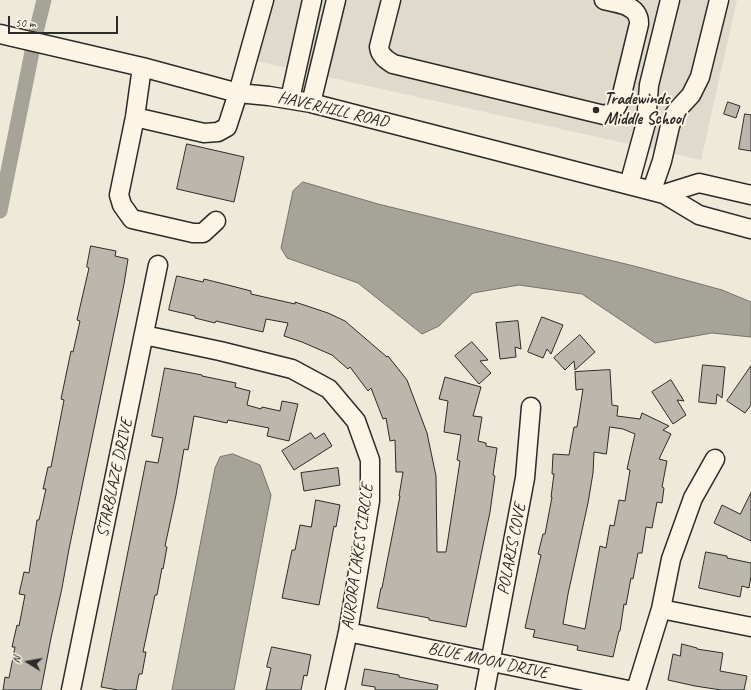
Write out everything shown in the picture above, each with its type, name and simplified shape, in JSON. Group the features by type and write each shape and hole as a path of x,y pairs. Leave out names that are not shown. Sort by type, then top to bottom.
{"street":[{"path":"135,117 204,133 218,132 227,127 264,0"},
{"path":"290,99 312,0"},
{"path":"311,102 336,0"},
{"path":"391,0 380,52 383,57 393,64 604,116 610,114 619,103 639,24 638,16 634,10 628,6 604,0"},
{"path":"629,184 646,122 649,85 670,0"},
{"path":"719,0 700,77 691,95 674,115 670,126 662,161 658,192 699,183 751,195"},
{"name":"HAVERHILL ROAD","path":"0,34 142,67 238,93 311,102 629,184 658,192 699,216 751,229"},
{"path":"142,67 135,117 119,195 122,205 132,219 193,233 203,233 216,221"},
{"path":"648,102 658,111 666,112 679,108"},
{"name":"STARBLAZE DRIVE","path":"71,690 158,265"},
{"name":"AURORA LAKES CIRCLE","path":"144,335 292,369 329,389 356,421 370,460 370,501 348,632 335,690"},
{"name":"POLARIS COVE","path":"485,690 525,478 531,408"},
{"path":"636,690 661,609 671,559 692,498 715,459"},
{"path":"661,609 751,627"},
{"name":"BLUE MOON DRIVE","path":"348,632 628,690"}],"shaded area":[{"name":"Tradewinds Middle School","path":"271,0 737,0 701,160 256,61"},
{"path":"303,182 378,204 638,267 722,290 751,302 751,337 712,333 655,343 582,294 519,285 473,293 439,326 422,334 358,283 287,258 281,248 293,191"},
{"path":"233,454 260,465 271,495 234,690 172,690 215,468 220,457"}],"building":[{"path":"728,102 740,106 736,118 724,114"},
{"path":"745,114 751,115 751,151 739,149"},
{"path":"187,144 244,157 234,202 177,189"},
{"path":"91,246 116,251 115,256 128,259 124,284 41,690 3,690 5,677 9,678 15,647 12,647 17,625 19,626 25,595 19,594 24,572 29,573 37,520 39,520 46,489 43,489 48,467 51,467 64,400 61,399 71,351 73,352 80,321 77,320 89,268 87,267"},
{"path":"177,276 203,282 204,279 251,291 251,294 295,304 295,302 328,313 345,321 387,357 388,356 407,380 427,433 436,476 437,552 446,552 460,461 457,460 461,435 444,432 448,401 439,399 445,377 481,387 473,416 482,417 478,441 486,443 486,446 497,448 490,512 466,627 377,608 400,496 403,472 396,472 395,440 390,441 386,418 383,419 371,388 368,391 350,367 348,369 332,355 284,336 288,323 266,319 263,332 216,321 215,323 195,318 195,316 169,310"},
{"path":"542,317 563,325 551,354 547,349 543,358 528,352"},
{"path":"518,321 521,349 515,347 516,357 500,359 496,323"},
{"path":"580,335 595,352 575,370 574,361 565,370 554,358"},
{"path":"472,342 488,360 480,361 491,373 479,384 455,356"},
{"path":"703,365 725,367 722,398 717,394 716,404 699,402"},
{"path":"751,366 751,405 745,413 727,401"},
{"path":"165,368 236,383 235,387 250,391 247,405 261,409 262,407 280,411 282,401 298,404 289,441 267,436 269,428 228,420 227,423 194,416 188,450 184,449 165,546 167,547 163,569 162,568 157,595 155,595 143,652 146,652 142,674 139,674 136,690 118,690 101,687 146,461 158,463 163,438 152,436"},
{"path":"610,370 612,405 618,406 617,416 640,419 642,413 669,426 663,430 671,434 659,459 667,461 662,487 664,488 662,503 657,502 652,528 646,527 642,553 638,553 633,579 631,578 613,657 577,650 578,646 533,637 535,630 525,628 541,555 538,554 543,534 545,534 552,497 554,474 552,474 553,454 569,455 574,427 577,427 583,389 576,390 575,372","holes":["610,427 623,429 635,434 627,469 630,470 625,501 619,500 614,526 610,525 606,548 600,546 585,629 563,624 588,503 593,473 594,452 606,454"]},
{"path":"671,380 684,401 677,400 686,415 673,424 652,392"},
{"path":"311,433 315,439 324,433 332,446 294,470 282,451"},
{"path":"338,468 340,485 304,491 301,473"},
{"path":"751,493 751,541 714,523 722,505 740,514"},
{"path":"316,500 340,505 336,527 334,526 319,605 282,598 292,550 295,550 300,525 311,527"},
{"path":"706,552 751,563 749,588 742,586 740,597 699,588"},
{"path":"682,644 697,649 723,653 720,671 747,676 744,690 721,690 668,680 673,654 680,656"},
{"path":"272,647 311,655 307,676 304,675 301,690 266,690 271,668 267,667"},
{"path":"365,669 399,675 399,677 438,685 437,690 375,690 375,687 362,685"}],"waterway":[{"path":"0,211 36,32 44,0"}],"place":[{"name":"Tradewinds Middle School","path":"596,110"}]}
